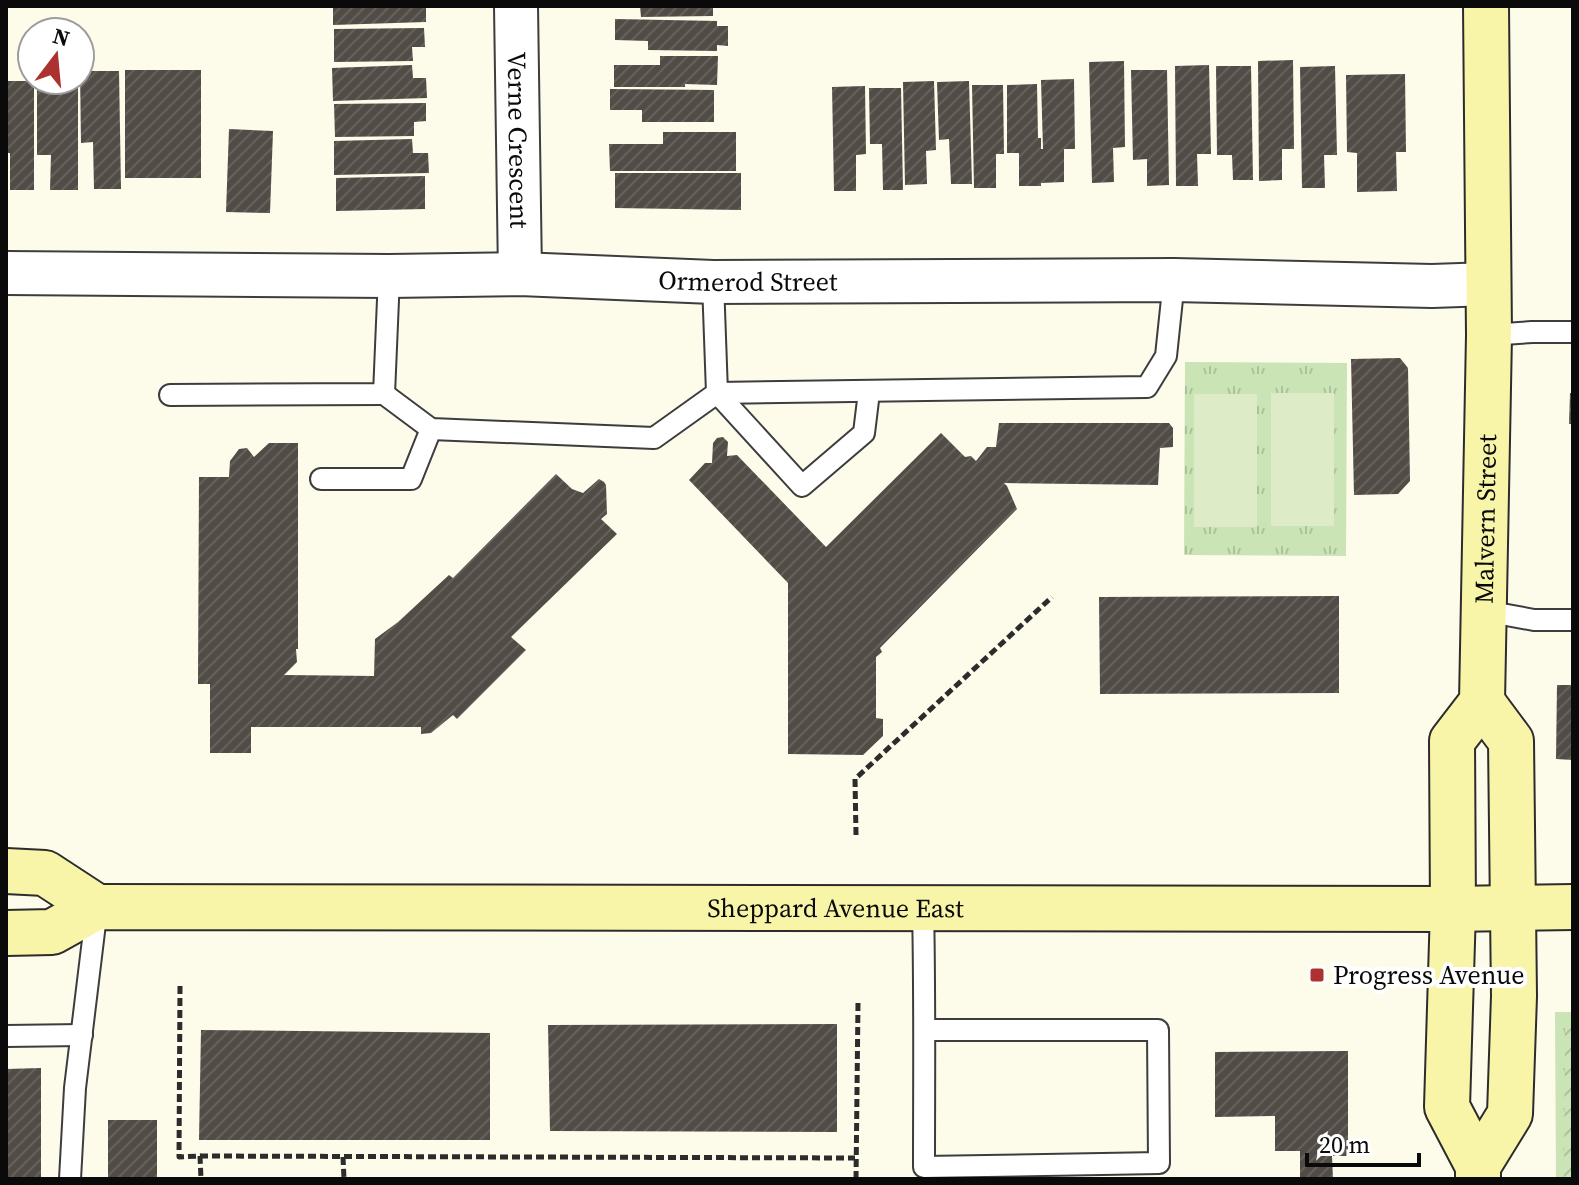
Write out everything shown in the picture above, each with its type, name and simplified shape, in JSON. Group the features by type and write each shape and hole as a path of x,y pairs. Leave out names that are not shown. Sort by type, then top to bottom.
{"main road":[{"name":"Malvern Street","path":"1482,702 1489,335 1486,6"},
{"path":"1482,702 1511,741 1514,996 1510,1114 1478,1173 1447,1107 1453,909 1452,741 1482,702"},
{"path":"6,871 45,873 97,907"},
{"name":"Sheppard Avenue East","path":"6,933 52,932 97,907 1573,907"}],"street":[{"name":"Verne Crescent","path":"516,6 520,274"},
{"name":"Ormerod Street","path":"6,273 520,274 713,282 1174,280 1432,286 1489,284"}],"lane":[{"path":"384,394 389,276"},
{"path":"170,395 384,394 431,429 654,438 717,393 1147,387 1166,356 1174,280"},
{"path":"713,282 717,393 802,486 864,433 869,392"},
{"path":"1489,335 1573,332"},
{"path":"321,479 411,479 431,429"},
{"path":"1485,611 1534,620 1573,620"},
{"path":"70,1179 75,1088 97,907"},
{"path":"923,908 924,1167 1159,1163 1158,1030 925,1030"},
{"path":"6,1036 82,1035"}],"path":[{"path":"856,835 855,779 1052,597"},
{"path":"180,986 179,1157 855,1158"},
{"path":"856,1179 858,1003"},
{"path":"200,1156 201,1179"},
{"path":"343,1157 344,1179"}],"green space":[{"path":"1185,362 1347,363 1346,556 1184,555"},
{"path":"1271,393 1334,393 1334,526 1271,526"},
{"path":"1194,394 1257,394 1257,527 1194,527"},
{"path":"1555,1012 1573,1012 1573,1179 1556,1179"},
{"path":"1565,1022 1573,1022 1573,1179 1564,1179"}],"building":[{"path":"333,6 426,6 426,22 333,25"},
{"path":"640,6 713,6 713,16 641,17"},
{"path":"615,19 717,21 717,26 728,26 728,46 717,45 717,51 648,50 648,41 615,40"},
{"path":"424,28 425,47 412,47 413,61 334,62 334,29"},
{"path":"660,56 718,56 717,85 614,87 614,65 660,65"},
{"path":"1293,60 1294,149 1282,149 1282,180 1259,181 1258,61"},
{"path":"1124,61 1125,147 1113,148 1114,182 1092,183 1089,62"},
{"path":"412,65 413,78 426,78 427,98 333,101 332,68"},
{"path":"1209,65 1211,154 1197,154 1198,186 1176,186 1175,66"},
{"path":"1216,66 1251,66 1253,180 1233,180 1232,155 1217,155"},
{"path":"1335,66 1337,155 1324,155 1325,188 1302,188 1300,67"},
{"path":"125,70 201,70 201,178 125,178"},
{"path":"1131,70 1167,70 1169,185 1147,186 1147,159 1133,160"},
{"path":"96,71 119,71 121,189 94,189 93,142 81,143 80,96 96,96"},
{"path":"1405,74 1406,152 1396,152 1397,191 1357,192 1357,153 1347,152 1346,75"},
{"path":"1074,79 1075,149 1064,149 1064,182 1019,186 1019,153 1007,153 1007,85 1037,84 1038,138 1041,138 1043,149 1041,80"},
{"path":"6,81 16,81 16,96 34,96 34,190 10,190 10,153 6,153"},
{"path":"934,81 936,150 926,151 927,184 905,185 903,82"},
{"path":"969,81 972,184 951,184 949,139 939,140 937,82"},
{"path":"972,85 1003,85 1004,154 996,154 996,188 974,188"},
{"path":"865,86 866,154 856,155 856,191 834,191 832,87"},
{"path":"869,88 901,88 903,190 883,190 882,144 870,144"},
{"path":"610,89 714,90 714,122 642,122 642,110 610,110"},
{"path":"37,96 78,96 78,190 50,190 51,155 37,155"},
{"path":"426,103 426,121 414,122 414,136 335,137 334,104"},
{"path":"229,129 273,131 270,213 226,212"},
{"path":"663,132 736,132 736,171 610,171 609,144 663,144"},
{"path":"412,139 413,153 428,153 429,173 334,175 334,141"},
{"path":"615,173 741,173 741,210 615,208"},
{"path":"425,176 425,209 336,211 336,178"},
{"path":"1400,358 1408,368 1410,481 1398,494 1354,495 1351,359"},
{"path":"1570,393 1573,393 1573,424 1569,424"},
{"path":"999,423 1169,423 1173,428 1173,447 1160,448 1158,485 1004,483 1017,509 880,648 882,652 876,657 876,718 883,719 883,736 863,755 788,754 788,583 689,480 705,463 712,463 713,443 723,437 728,442 727,456 737,455 826,547 941,433 965,457 971,456 976,461 987,447 996,447"},
{"path":"269,443 298,443 298,649 297,662 284,675 374,676 375,639 449,575 453,578 556,474 572,489 583,493 599,479 604,482 607,514 601,519 617,534 511,637 526,650 457,719 453,715 431,733 421,734 421,727 251,727 251,753 210,753 210,684 198,684 199,477 229,477 230,461 239,449 247,448 254,457"},
{"path":"1339,596 1339,693 1100,694 1099,597"},
{"path":"1557,685 1573,685 1573,760 1556,759"},
{"path":"837,1024 837,1132 550,1131 548,1025"},
{"path":"201,1030 490,1033 490,1140 199,1140"},
{"path":"1348,1051 1348,1156 1332,1156 1333,1179 1300,1179 1300,1151 1275,1151 1275,1116 1215,1117 1215,1052"},
{"path":"41,1068 41,1179 6,1179 6,1069"},
{"path":"108,1120 157,1120 157,1179 108,1179"}],"place":[{"name":"Progress Avenue","path":"1317,975"}]}
